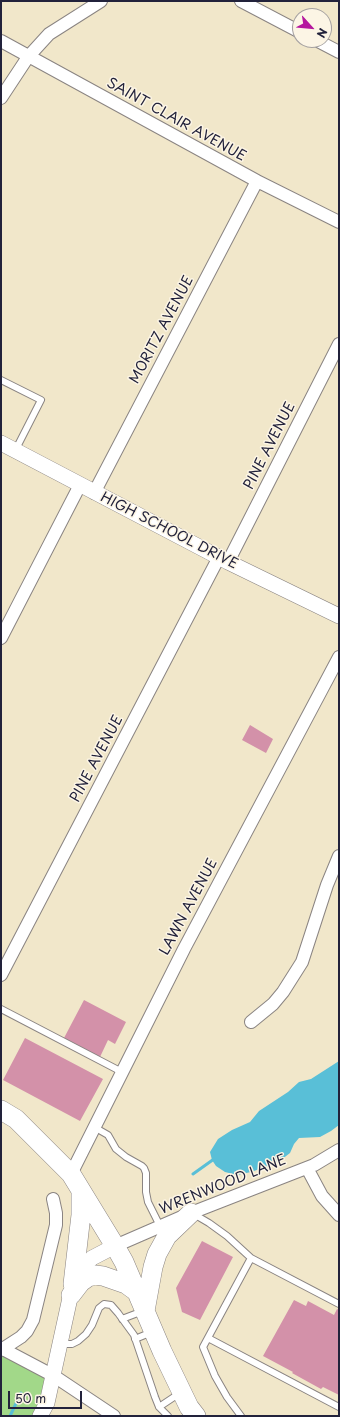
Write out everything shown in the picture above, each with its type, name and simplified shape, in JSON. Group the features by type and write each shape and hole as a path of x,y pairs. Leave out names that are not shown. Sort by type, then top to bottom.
{"main road":[{"path":"1,1110 16,1119 76,1182 115,1246 189,1407 196,1416"},
{"path":"72,1290 81,1215 76,1182"},
{"path":"145,1311 153,1267 157,1254 168,1236 191,1213"},
{"path":"72,1290 88,1277 95,1275 119,1281 137,1292"}],"street":[{"path":"1,98 28,57 48,34 101,1"},
{"path":"241,1 292,28"},
{"name":"SAINT CLAIR AVENUE","path":"1,41 257,181 339,222"},
{"name":"MORITZ AVENUE","path":"94,492 257,181"},
{"name":"PINE AVENUE","path":"1,975 339,344"},
{"name":"HIGH SCHOOL DRIVE","path":"1,443 223,560 339,616"},
{"path":"1,638 80,485"},
{"name":"LAWN AVENUE","path":"76,1182 94,1127 184,949 339,657"},
{"path":"251,1022 272,1004 283,992 302,962 327,885 339,856"},
{"name":"WRENWOOD LANE","path":"115,1246 191,1213 307,1168 339,1150"},
{"path":"307,1168 322,1196 339,1215"},
{"path":"1,1349 21,1337 27,1331 33,1320 56,1225 56,1213 53,1199"},
{"path":"40,1416 47,1403 54,1376 72,1290 82,1268 92,1258 115,1246"},
{"path":"1,1349 54,1376 114,1416"}],"lane":[{"path":"1,380 41,400 15,451"},
{"path":"1,1009 122,1072"},
{"path":"94,1127 108,1135 116,1149 144,1168 146,1173 146,1192 148,1202 160,1226"},
{"path":"191,1213 209,1223 227,1236 251,1258 339,1304"},
{"path":"241,1416 227,1397 203,1347 251,1258"},
{"path":"60,1344 72,1344 78,1341 86,1334 92,1325 99,1308 104,1304 111,1305 134,1335 159,1407 168,1416"},
{"path":"122,1319 145,1311"},
{"path":"135,1339 154,1332"},
{"path":"208,1338 339,1407"},
{"path":"159,1407 182,1392"}],"green space":[{"path":"1,1350 54,1376 40,1416 1,1416"}],"water":[{"path":"339,1061 339,1125 320,1137 299,1138 294,1144 290,1153 277,1163 251,1172 237,1175 225,1172 216,1166 212,1160 210,1152 218,1139 232,1130 250,1122 259,1111 288,1092 299,1082 311,1079"}],"building":[{"path":"250,725 273,739 266,753 242,740"},
{"path":"84,1000 126,1022 115,1044 108,1040 100,1057 64,1038"},
{"path":"25,1038 103,1079 80,1121 3,1080"},
{"path":"202,1241 233,1257 200,1320 182,1312 176,1288"},
{"path":"294,1300 306,1306 308,1301 334,1315 337,1309 339,1310 339,1395 323,1387 321,1389 263,1356"}],"waterway":[{"path":"193,1174 214,1159"},
{"path":"10,1416 21,1393"}]}
